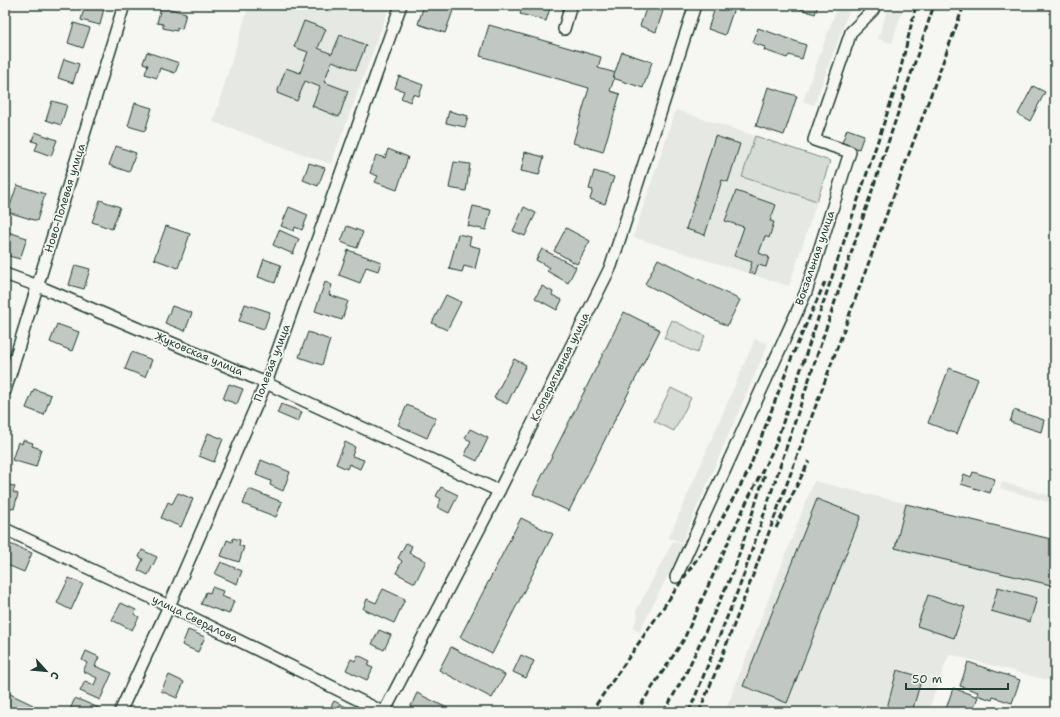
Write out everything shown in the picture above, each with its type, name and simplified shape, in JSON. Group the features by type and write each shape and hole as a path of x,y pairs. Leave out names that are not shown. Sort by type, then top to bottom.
{"street":[{"name":"Ново-Полевая улица","path":"5,391 124,5"},
{"name":"Полевая улица","path":"120,712 169,606 266,383 401,5"},
{"path":"564,28 571,5"},
{"name":"Кооперативная улица","path":"383,712 499,491 611,266 695,5"},
{"name":"Вокзальная улица","path":"676,577 806,292 850,152 814,140 851,32 873,10 875,5"},
{"name":"Жуковская улица","path":"5,274 38,286 266,383 499,491"},
{"name":"улица Свердлова","path":"5,529 169,606 383,712"}],"shaded area":[{"path":"249,5 390,5 331,164 213,122"},
{"path":"838,5 851,6 814,105 803,101"},
{"path":"889,5 904,5 892,43 878,39"},
{"path":"676,110 755,136 742,177 817,201 789,286 633,237"},
{"path":"755,136 830,161 817,201 742,177"},
{"path":"672,320 705,336 697,353 664,338"},
{"path":"755,339 768,344 682,542 669,538"},
{"path":"671,388 691,398 674,431 654,421"},
{"path":"814,481 1055,540 1055,682 949,654 928,712 725,712"},
{"path":"1002,482 1055,497 1055,504 1000,488"},
{"path":"673,541 687,546 684,552 680,551 639,632 633,628 638,615 636,611"}],"building":[{"path":"85,5 104,8 100,25 81,20"},
{"path":"424,5 455,5 445,33 418,24"},
{"path":"523,5 551,5 546,21 520,14"},
{"path":"596,5 617,5 616,10"},
{"path":"716,5 735,5 725,35 708,29"},
{"path":"789,5 818,5 815,14"},
{"path":"647,6 663,11 656,32 640,26"},
{"path":"161,7 186,13 182,29 177,28 177,31 163,28 163,24 157,23"},
{"path":"304,21 326,29 318,48 332,54 340,35 366,45 356,70 332,61 324,82 348,91 339,117 312,106 320,87 305,81 297,101 277,93 286,68 300,73 308,52 294,47"},
{"path":"74,23 90,28 83,48 68,43"},
{"path":"489,25 601,57 598,68 616,73 610,91 620,94 603,152 573,143 589,88 480,56"},
{"path":"758,28 806,45 802,59 789,55 787,58 764,50 765,47 753,43"},
{"path":"147,52 179,63 175,73 160,68 157,78 145,74 148,65 143,63"},
{"path":"622,52 652,62 643,88 613,78"},
{"path":"64,59 79,64 73,83 58,78"},
{"path":"399,76 423,85 419,96 413,94 410,102 401,98 404,91 395,88"},
{"path":"1033,86 1045,92 1030,121 1018,114"},
{"path":"768,87 797,96 784,135 756,126"},
{"path":"52,101 67,105 61,125 46,120"},
{"path":"135,103 152,108 145,131 128,126"},
{"path":"449,111 468,116 465,127 446,123"},
{"path":"847,129 864,135 859,149 842,143"},
{"path":"35,132 57,140 51,156 35,150 38,143 32,141"},
{"path":"715,136 740,144 728,182 722,180 705,235 686,229"},
{"path":"116,146 136,153 129,172 109,165"},
{"path":"388,149 408,157 397,190 375,182 378,176 370,173 376,155 385,158"},
{"path":"525,152 544,157 539,175 521,171"},
{"path":"454,162 470,164 466,191 449,188"},
{"path":"309,163 325,168 318,186 303,180"},
{"path":"594,171 614,177 605,204 590,199 593,190 589,189"},
{"path":"17,185 45,194 37,221 8,212"},
{"path":"736,191 776,205 770,221 774,222 769,238 765,236 759,253 769,257 766,267 758,265 755,274 749,272 752,262 734,256 744,227 725,221"},
{"path":"100,200 120,207 112,229 92,222"},
{"path":"473,206 491,210 486,230 468,226"},
{"path":"289,207 308,215 302,230 295,227 294,231 281,226"},
{"path":"524,207 536,213 525,236 513,231"},
{"path":"166,226 190,234 178,268 154,259"},
{"path":"347,226 363,232 357,248 341,242"},
{"path":"566,228 590,241 577,264 554,251"},
{"path":"279,230 299,239 293,254 273,245"},
{"path":"5,231 27,238 20,259 5,255"},
{"path":"458,234 471,237 469,245 480,248 475,269 464,266 462,272 449,269"},
{"path":"542,249 576,267 568,283 547,271 550,268 536,260"},
{"path":"348,250 381,262 378,271 366,267 360,283 339,275"},
{"path":"264,259 281,265 275,283 258,277"},
{"path":"658,259 740,300 727,326 645,284"},
{"path":"75,265 90,269 84,289 69,285"},
{"path":"325,282 332,285 329,295 348,301 342,320 315,311"},
{"path":"542,286 553,292 552,295 562,300 557,310 535,298"},
{"path":"446,295 461,302 447,330 432,323"},
{"path":"245,304 270,312 264,329 239,321"},
{"path":"172,306 192,313 185,331 165,323"},
{"path":"624,312 660,330 569,511 533,494"},
{"path":"57,324 79,332 72,351 50,342"},
{"path":"308,332 330,340 322,365 299,357"},
{"path":"132,352 152,360 145,377 125,369"},
{"path":"514,359 526,365 507,404 494,398"},
{"path":"949,368 978,379 957,434 928,423"},
{"path":"1055,383 1055,403 1050,402"},
{"path":"229,384 243,389 237,404 223,399"},
{"path":"34,389 51,395 44,415 26,408"},
{"path":"281,404 302,412 298,422 277,413"},
{"path":"407,405 436,418 427,438 398,425"},
{"path":"1014,410 1044,420 1041,432 1010,422"},
{"path":"470,429 488,438 477,461 465,455 471,441 465,438"},
{"path":"208,433 223,439 214,462 199,456"},
{"path":"23,440 33,443 32,446 41,449 36,467 12,460 18,442 22,444"},
{"path":"345,442 355,447 352,456 364,460 360,469 349,464 347,469 336,464"},
{"path":"261,460 290,472 283,491 270,485 271,481 256,475"},
{"path":"973,472 995,479 990,493 961,484 964,474 971,477"},
{"path":"5,483 15,487 13,492 18,494 14,509 5,506"},
{"path":"441,487 458,495 449,513 437,507 441,499 436,496"},
{"path":"249,489 282,502 276,517 243,504"},
{"path":"178,493 193,499 181,527 161,518 168,502 172,504"},
{"path":"817,499 861,516 787,703 743,686"},
{"path":"906,504 1055,540 1055,586 895,548"},
{"path":"521,518 553,534 492,654 460,637"},
{"path":"233,538 240,540 239,545 244,547 239,562 221,556 227,540 232,542"},
{"path":"5,542 32,553 24,572 5,564"},
{"path":"406,543 412,546 409,553 426,561 415,583 396,573 402,561 398,558"},
{"path":"142,550 157,557 148,575 138,570 143,559 139,557"},
{"path":"221,562 242,571 237,584 215,574"},
{"path":"69,578 83,584 71,610 57,603"},
{"path":"212,587 223,591 221,596 234,601 229,614 201,604 206,592 210,593"},
{"path":"998,587 1037,598 1030,622 991,611"},
{"path":"383,589 405,599 394,623 363,609 367,599 376,603"},
{"path":"928,595 965,607 954,638 917,626"},
{"path":"121,603 136,610 134,614 139,617 132,630 112,620"},
{"path":"188,630 205,637 198,652 182,645"},
{"path":"379,630 391,635 384,650 372,644"},
{"path":"451,647 505,675 492,698 439,670"},
{"path":"86,651 99,657 95,666 112,673 100,700 80,691 85,681 94,685 97,678 83,671 87,663 82,660"},
{"path":"358,655 370,661 368,666 373,668 367,680 346,670 351,659 355,661"},
{"path":"521,655 534,661 526,678 513,672"},
{"path":"968,662 1020,680 1012,703 993,697 992,700 977,695 978,692 960,686"},
{"path":"897,670 922,677 912,712 886,712"},
{"path":"169,675 184,682 177,698 161,691"},
{"path":"953,688 978,697 972,712 945,712"},
{"path":"8,693 33,705 30,712 5,712 5,700"},
{"path":"417,693 455,712 419,712 410,708"},
{"path":"75,698 99,708 97,712 69,712"},
{"path":"334,701 350,709 349,712 328,712"}],"railway":[{"path":"636,712 683,641 747,501 775,446 897,84 916,5"},
{"path":"689,712 742,580 934,5"},
{"path":"699,712 755,570 964,5"},
{"path":"591,712 710,540 748,472 793,354 825,282"},
{"path":"776,528 809,461"},
{"path":"664,712 686,673 734,570 765,474"}]}
